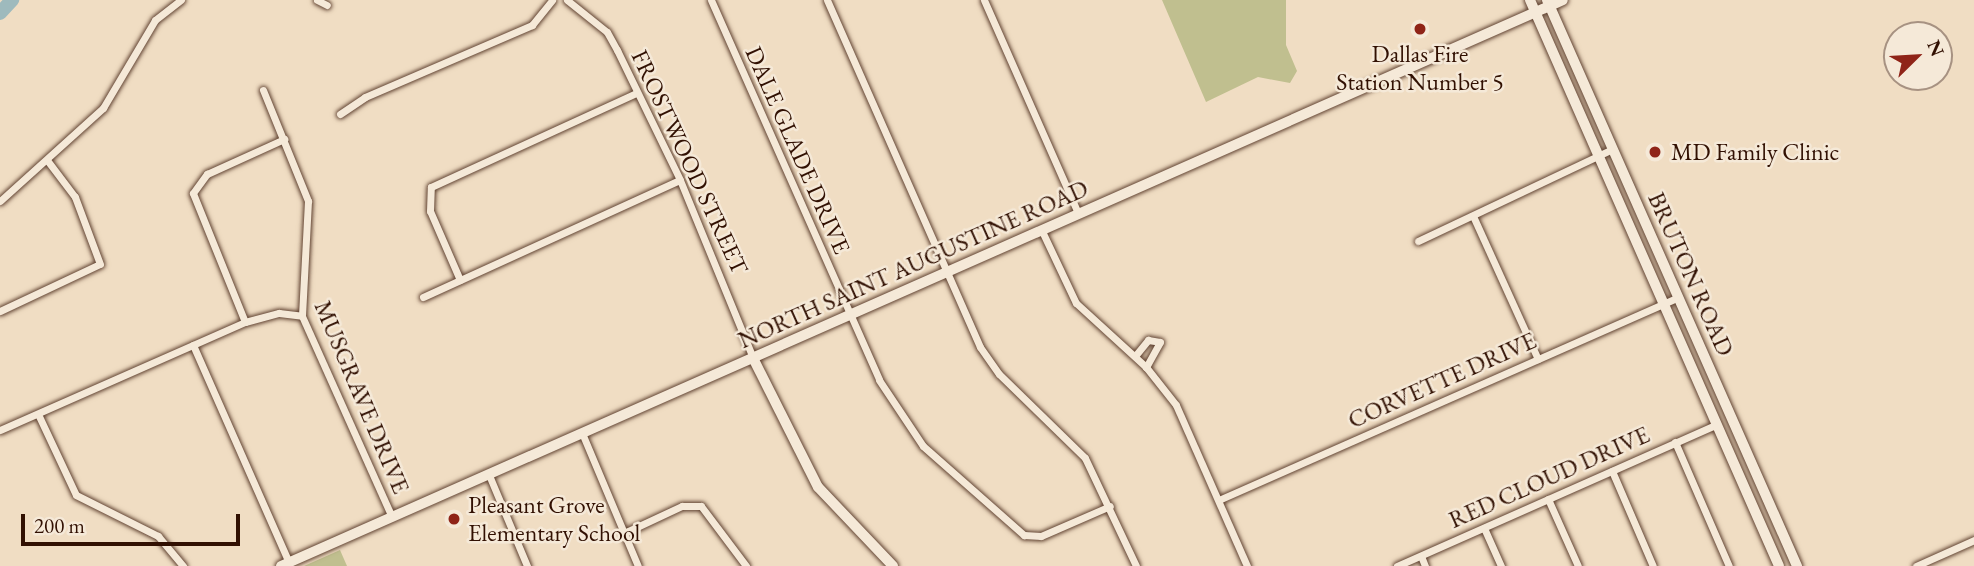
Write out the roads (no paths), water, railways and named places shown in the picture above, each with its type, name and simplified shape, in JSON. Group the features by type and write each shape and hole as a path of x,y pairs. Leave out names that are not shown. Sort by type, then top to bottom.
{"street":[{"path":"0,201 103,108 155,20 181,0"},
{"path":"317,0 327,5"},
{"path":"340,114 365,97 532,25 552,0"},
{"name":"FROSTWOOD STREET","path":"567,0 607,32 680,180 753,358"},
{"name":"DALE GLADE DRIVE","path":"711,0 879,380 923,446 1012,528 1041,536 1110,506"},
{"path":"827,0 946,271 999,374 1085,458 1110,506 1136,566"},
{"path":"984,0 1078,214"},
{"name":"BRUTON ROAD","path":"1530,0 1779,566"},
{"name":"NORTH SAINT AUGUSTINE ROAD","path":"285,564 1536,11 1548,3 1563,0"},
{"name":"BRUTON ROAD","path":"1548,3 1797,566"},
{"name":"MUSGRAVE DRIVE","path":"263,90 309,201 302,316 392,517"},
{"path":"460,280 430,211 431,187 636,93"},
{"path":"245,322 193,193 207,174 284,139"},
{"path":"1418,241 1601,159 1613,149"},
{"path":"0,311 100,264 75,197 47,160"},
{"path":"423,298 680,180"},
{"path":"1473,216 1538,359"},
{"path":"1041,229 1076,303 1146,367 1185,421 1221,499 1247,566"},
{"name":"CORVETTE DRIVE","path":"1221,499 1678,297"},
{"path":"0,430 245,322 279,313 302,316"},
{"path":"1135,356 1148,341 1160,342 1146,367"},
{"path":"193,345 285,564"},
{"path":"753,358 807,471 893,566"},
{"path":"1703,392 1717,385"},
{"path":"37,414 76,495 158,536 183,566"},
{"path":"1717,424 1731,417"},
{"name":"RED CLOUD DRIVE","path":"1397,566 1717,424"},
{"path":"582,433 638,566"},
{"path":"1675,442 1729,566"},
{"path":"1612,471 1653,566"},
{"path":"489,475 527,566"},
{"path":"1548,499 1578,566"},
{"path":"1754,509 1769,502"},
{"path":"624,533 682,506 701,506 746,566"},
{"path":"1484,528 1501,566"},
{"path":"1916,566 1974,540"},
{"path":"1421,556 1425,566"}],"waterway":[{"path":"0,13 12,0"}],"place":[{"name":"Dallas Fire Station Number 5","path":"1420,29"},
{"name":"MD Family Clinic","path":"1655,152"},
{"name":"Pleasant Grove Elementary School","path":"454,519"}]}
